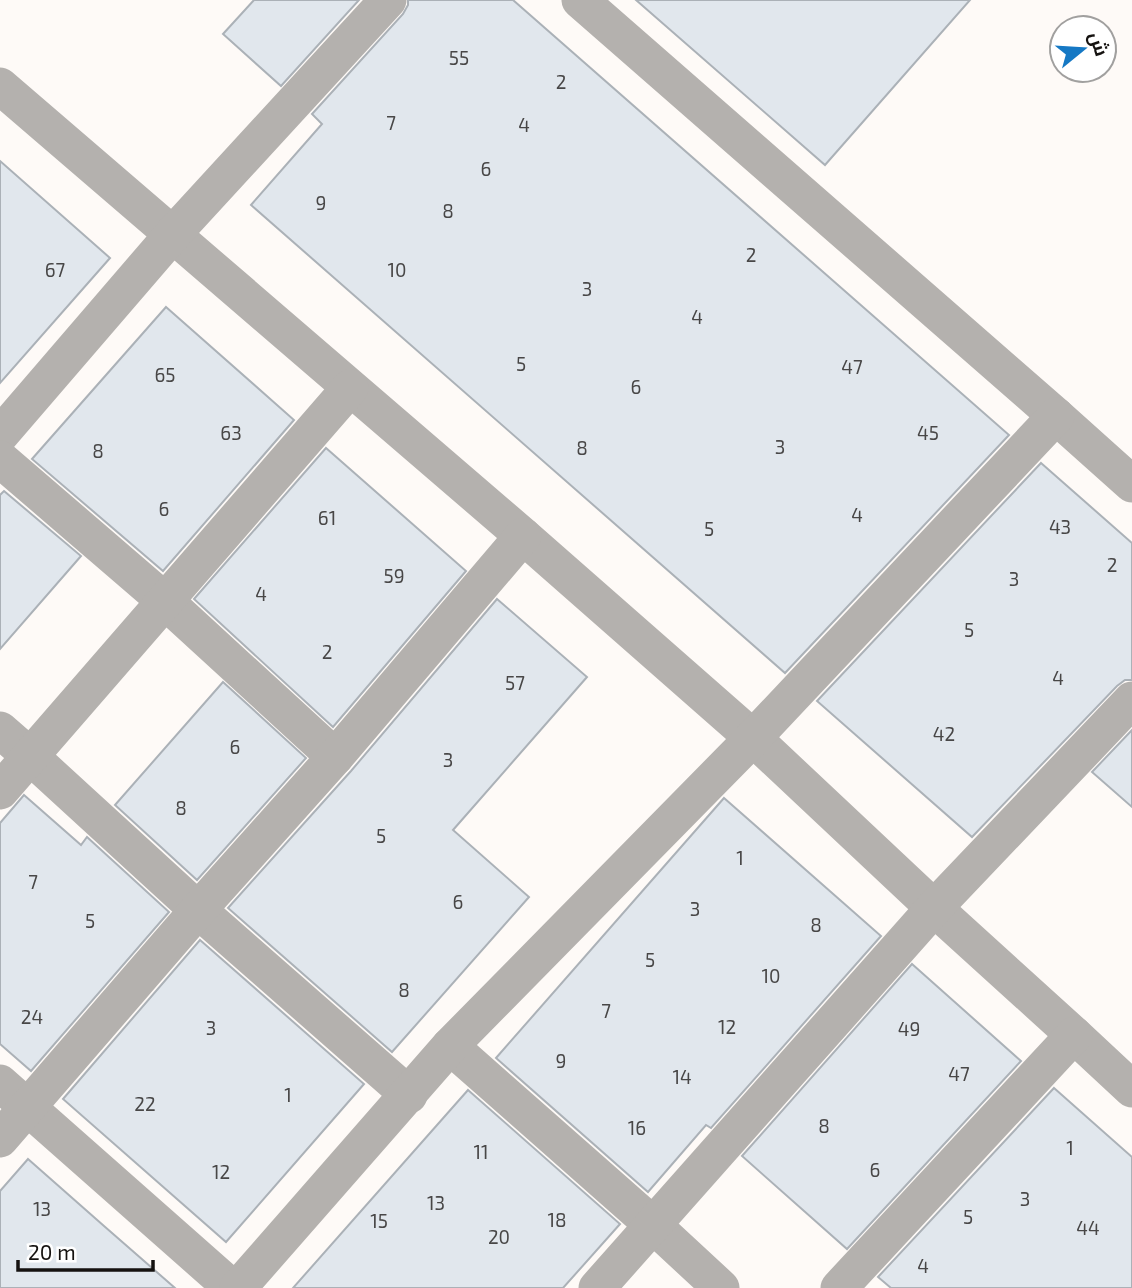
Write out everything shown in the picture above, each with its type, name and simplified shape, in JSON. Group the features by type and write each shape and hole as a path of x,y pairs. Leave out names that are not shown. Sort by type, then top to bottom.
{"street":[{"path":"0,435 173,234 388,0"},
{"path":"580,0 1132,484"},
{"path":"0,86 523,536 752,738 1132,1089"},
{"path":"0,792 350,388"},
{"path":"238,1288 450,1046 752,738 1056,416"},
{"path":"0,458 165,601 335,757"},
{"path":"0,1139 198,910 335,757 523,536"},
{"path":"597,1288 934,908 1132,700"},
{"path":"0,730 198,910 409,1095"},
{"path":"839,1288 1074,1035"},
{"path":"450,1046 653,1224 721,1288"},
{"path":"0,1083 232,1288"}],"building":[{"path":"254,0 359,0 281,86 223,34"},
{"path":"408,0 513,0 1009,435 785,673 251,205 322,124 312,114 403,14"},
{"path":"636,0 970,0 825,165"},
{"path":"0,161 110,258 0,383"},
{"path":"166,307 294,420 163,571 32,459"},
{"path":"326,448 466,571 333,727 194,599"},
{"path":"1041,463 1132,543 1132,680 1125,680 1117,686 972,837 817,701"},
{"path":"4,491 81,556 0,649 0,495"},
{"path":"497,599 587,677 453,830 529,897 392,1052 228,908 351,771"},
{"path":"223,682 306,758 197,880 115,805"},
{"path":"1132,730 1132,807 1092,772"},
{"path":"24,795 81,845 87,837 169,912 31,1071 0,1044 0,823"},
{"path":"724,798 881,936 711,1128 706,1125 648,1192 496,1058"},
{"path":"200,940 364,1084 226,1242 63,1099"},
{"path":"912,964 1021,1061 847,1249 742,1156"},
{"path":"1054,1088 1132,1157 1132,1288 891,1288 878,1277"},
{"path":"468,1090 620,1224 563,1288 293,1288"},
{"path":"28,1159 175,1288 0,1288 0,1191"}]}
